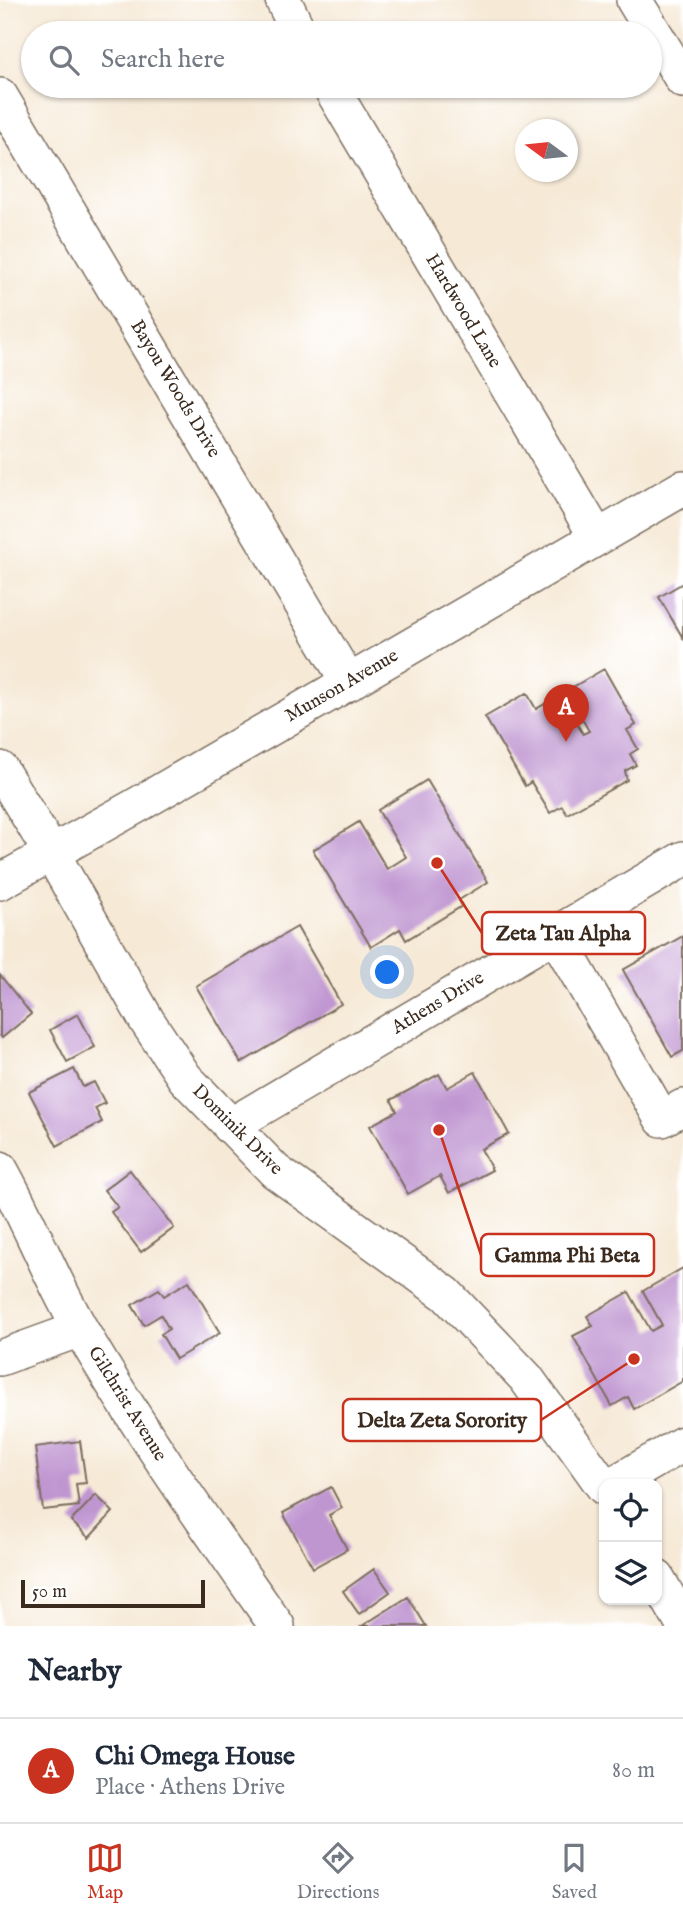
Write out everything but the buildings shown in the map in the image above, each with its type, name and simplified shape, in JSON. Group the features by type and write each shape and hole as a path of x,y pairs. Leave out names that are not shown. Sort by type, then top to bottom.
{"street":[{"path":"282,0 293,21"},
{"path":"634,0 647,21"},
{"path":"662,46 683,80"},
{"name":"Bayou Woods Drive","path":"0,96 349,682"},
{"name":"Hardwood Lane","path":"337,98 597,537"},
{"name":"Munson Avenue","path":"0,882 52,855 683,488"},
{"name":"Dominik Drive","path":"0,769 147,1021 186,1078 275,1171 446,1293 526,1378 599,1480"},
{"name":"Athens Drive","path":"230,1126 683,859"},
{"path":"555,934 662,1119 683,1107"},
{"name":"Gilchrist Avenue","path":"0,1169 17,1198 80,1329 159,1457 277,1626"},
{"path":"0,1358 80,1329"},
{"path":"623,1479 683,1444"},
{"path":"662,1587 683,1624"}],"place":[{"name":"Chi Omega House","path":"566,742"},
{"name":"Zeta Tau Alpha","path":"437,863"},
{"name":"Gamma Phi Beta","path":"439,1130"},
{"name":"Delta Zeta Sorority","path":"634,1359"}]}
